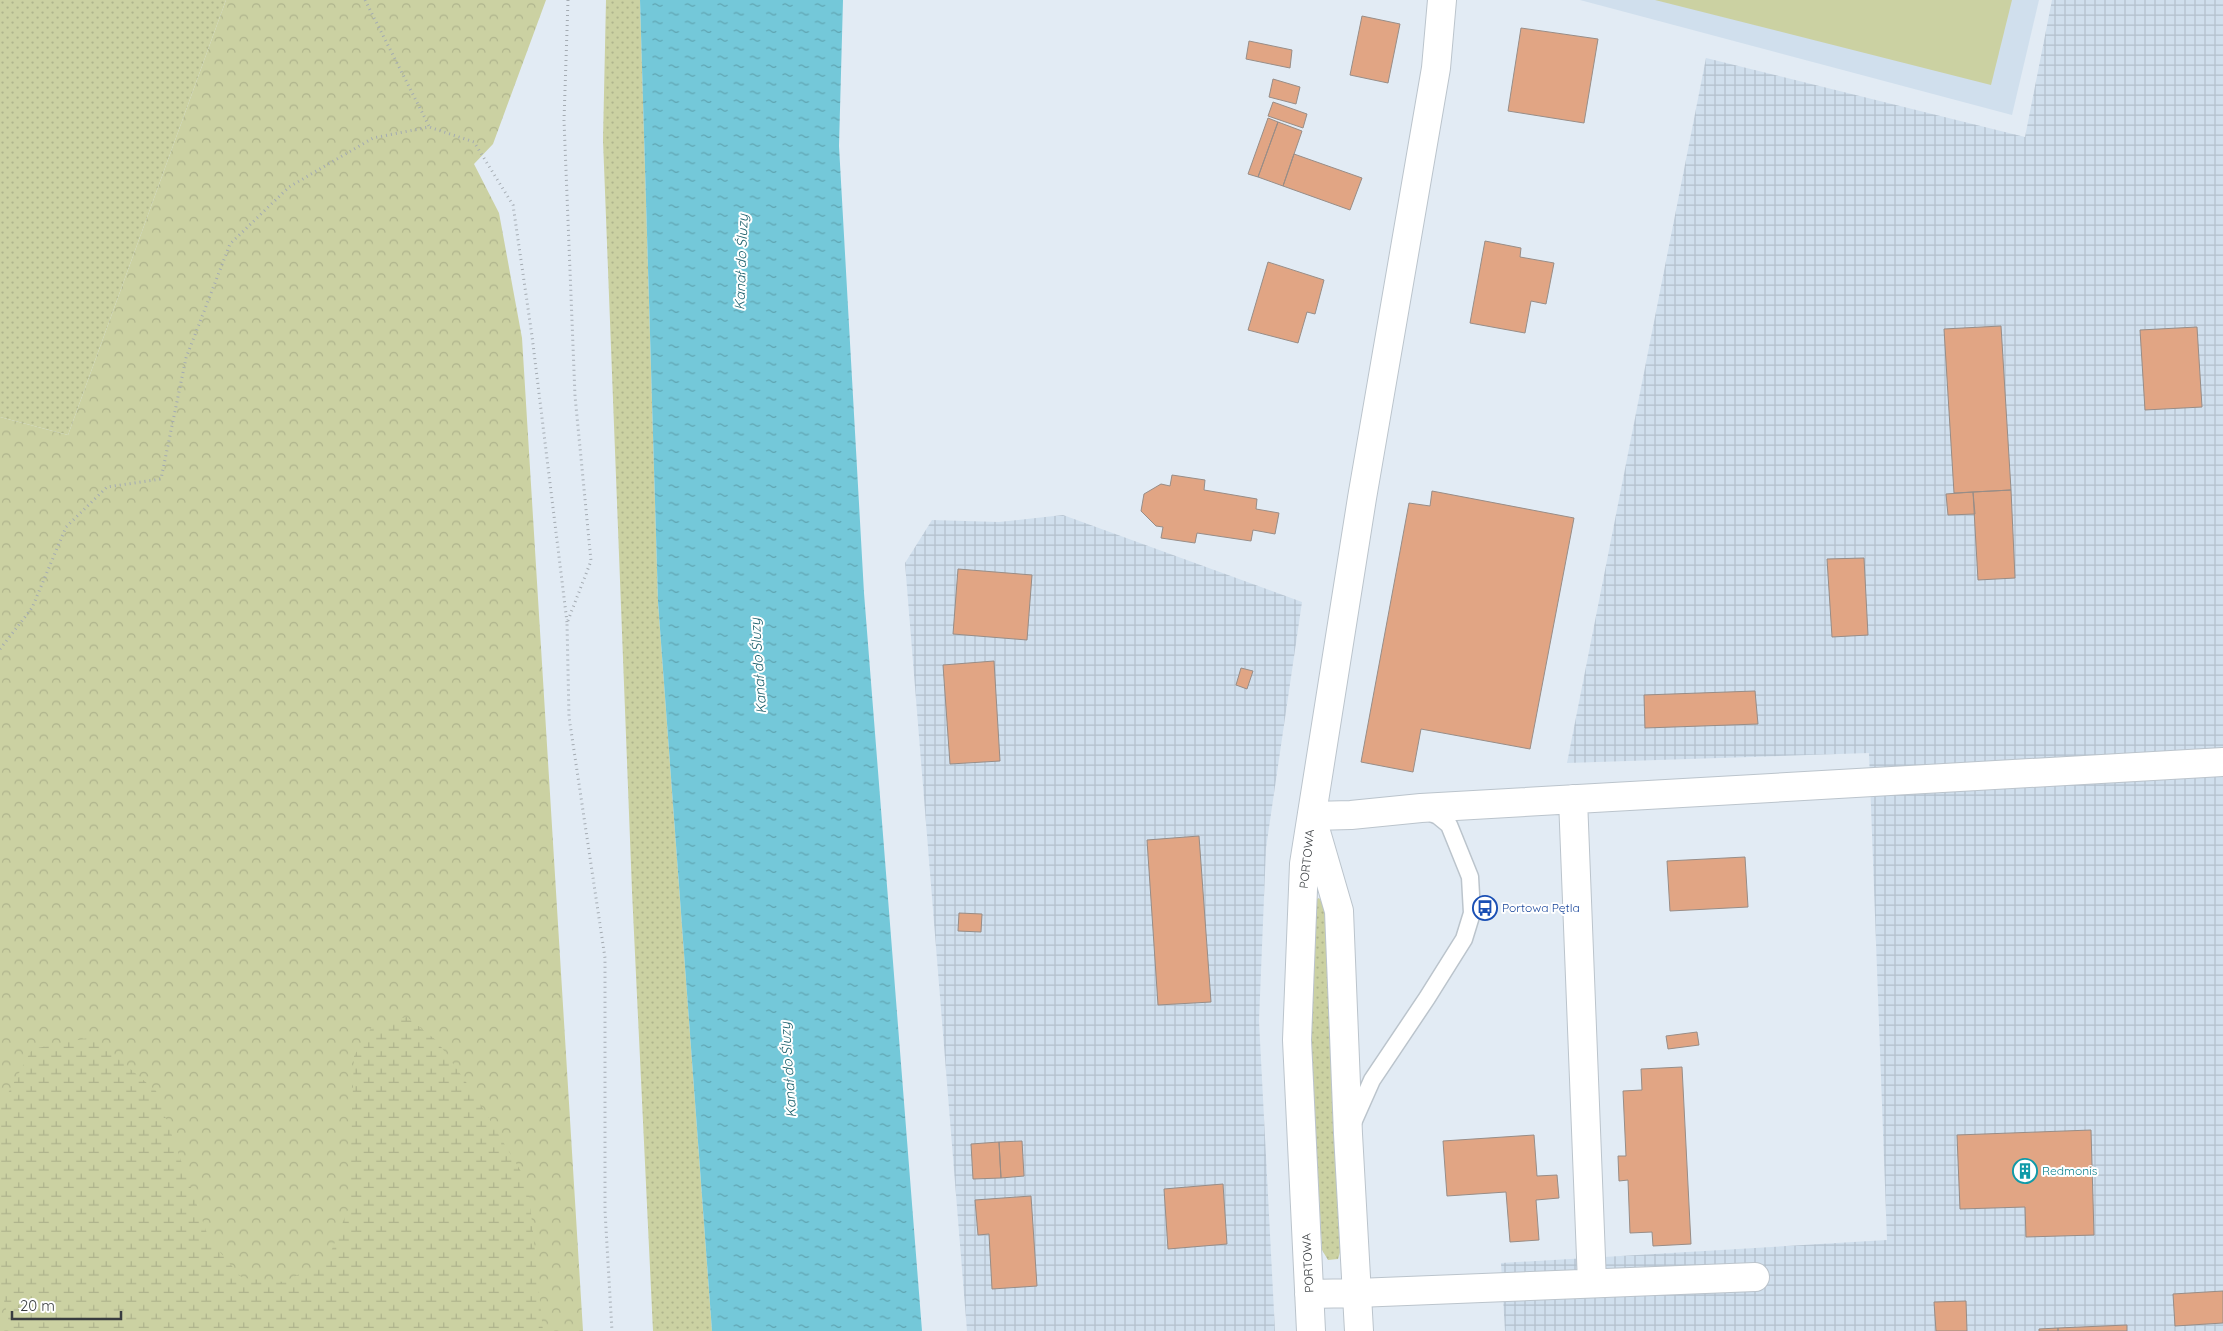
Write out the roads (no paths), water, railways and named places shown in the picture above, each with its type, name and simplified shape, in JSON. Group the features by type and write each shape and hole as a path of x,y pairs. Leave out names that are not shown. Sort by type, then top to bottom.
{"street":[{"path":"1442,0 1436,68 1362,498 1312,816 1350,815 1421,808 2223,762"},
{"path":"1573,799 1592,1283"},
{"name":"PORTOWA","path":"1312,816 1339,911 1348,1134 1359,1331"},
{"name":"PORTOWA","path":"1311,1331 1296,1040 1304,864 1312,816"},
{"path":"1309,1294 1755,1277"}],"lane":[{"path":"1348,1134 1372,1080 1464,939 1472,913 1470,877 1449,825 1438,816 1421,808"}],"water":[{"name":"Kanał do Śluzy","path":"640,0 843,0 839,146 864,593 922,1331 712,1331 658,602"}],"place":[{"name":"Portowa Pętla","path":"1485,908"},
{"name":"Redmonis","path":"2025,1171"}]}
